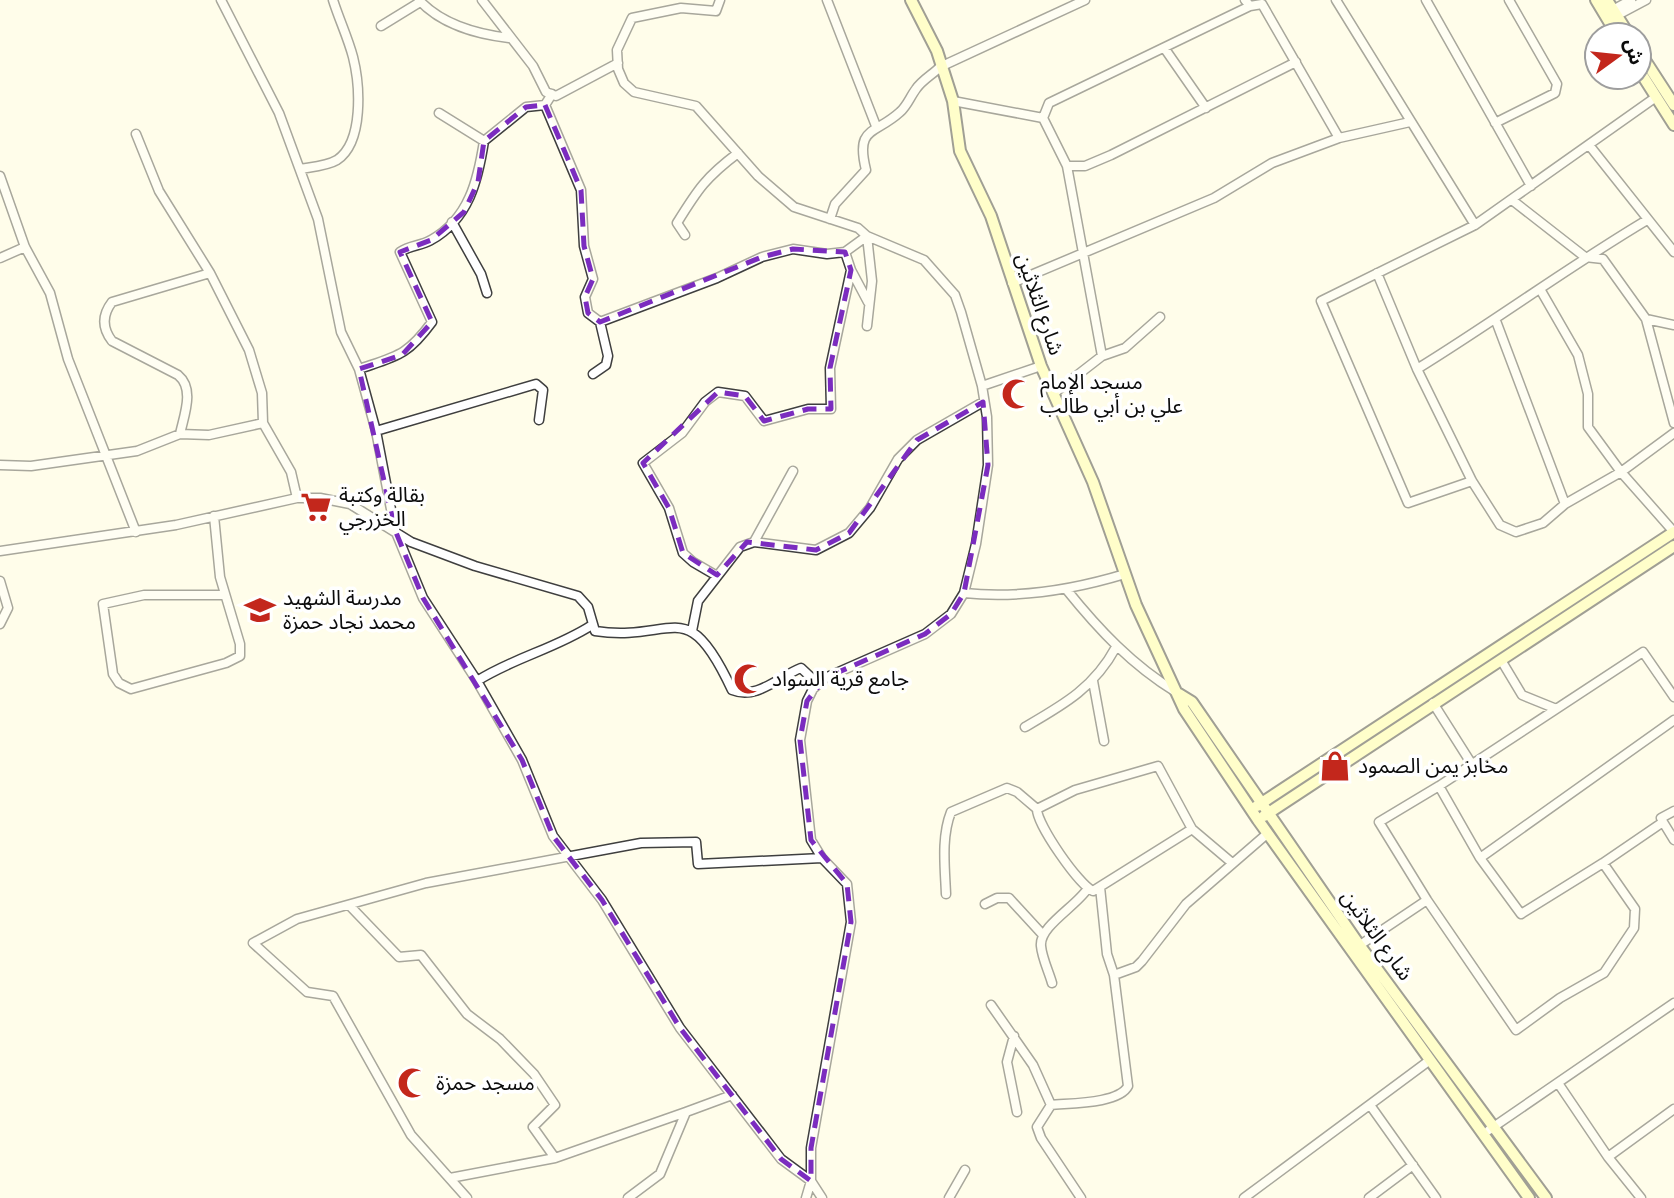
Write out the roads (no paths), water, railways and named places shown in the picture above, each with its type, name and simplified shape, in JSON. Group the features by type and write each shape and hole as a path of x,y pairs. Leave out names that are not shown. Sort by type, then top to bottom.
{"street":[{"path":"221,0 279,113 318,219 341,332 359,369 376,431 395,530 423,598 477,681 522,760 553,836 603,900 680,1028 781,1159 811,1181 822,1198"},
{"path":"300,169 334,162 345,153 353,139 356,77 353,57 333,0"},
{"path":"482,0 533,66 546,92 556,96 618,63"},
{"path":"720,0 716,11 681,8 632,18 617,50 624,83 634,92 696,106 771,189 794,207 858,228 866,236 913,254 938,272 955,295 982,386 987,417 988,465 976,544 964,593 951,614 925,634 825,678 807,701 800,740 811,840 821,858 847,884 851,922 811,1149 811,1181 806,1198"},
{"path":"827,0 876,126"},
{"path":"830,219 835,204 866,170 861,149 866,137 876,126 897,115 916,88 940,67 1085,0"},
{"path":"1336,0 1475,225"},
{"path":"1426,0 1531,186"},
{"path":"1495,123 1555,93 1557,84 1509,0"},
{"path":"1596,0 1610,12"},
{"path":"1610,12 1631,0"},
{"path":"1610,12 1646,0"},
{"path":"382,26 420,1 467,30 509,38"},
{"name":"شارع الثلاثين","path":"913,2 937,51 953,101 960,151 986,203 1041,366 1093,482 1149,635 1184,709 1260,811 1430,1060 1529,1198"},
{"path":"1102,356 1067,166 1043,118 1049,103 1165,49 1247,3 1262,4 1339,138"},
{"path":"1165,49 1206,108"},
{"path":"1067,166 1085,166 1111,155 1296,62"},
{"path":"1653,73 1674,105"},
{"path":"1652,91 1674,125"},
{"path":"359,369 402,355 415,345 432,322 400,252 431,240 464,212 478,181 484,141 526,107 544,105 552,94"},
{"path":"1472,481 1408,503 1321,301 1475,225 1656,97"},
{"path":"953,101 1043,118"},
{"path":"544,105 581,190 584,246 593,279 585,297 588,313 600,322 608,356 606,365 593,374"},
{"path":"439,113 484,141"},
{"path":"1012,283 1082,251 1214,198 1272,163 1339,138 1410,122"},
{"path":"136,134 159,191 210,273 249,350 262,393 263,423 291,472 297,498"},
{"path":"1589,145 1674,252"},
{"path":"685,235 677,223 694,193 709,174 738,153"},
{"path":"0,176 25,247 50,293 68,359 136,532"},
{"path":"1512,200 1585,257 1603,259 1646,319 1674,423"},
{"path":"1417,369 1496,321 1585,257 1647,220"},
{"path":"452,222 481,274 487,293"},
{"path":"600,322 717,278 762,257 793,249 827,254 845,252 866,236"},
{"path":"866,236 872,281 867,326"},
{"path":"0,258 25,247"},
{"path":"845,252 868,302"},
{"path":"717,576 692,562 683,553 669,508 643,463 682,433 705,402 718,392 745,396 764,421 808,409 831,409 830,369 851,270"},
{"path":"180,434 188,394 186,383 178,375 112,341 104,322 106,310 112,302 210,273"},
{"path":"1377,273 1417,369 1472,481 1500,526 1516,531 1543,523 1565,505 1621,472 1674,433"},
{"path":"1260,811 1674,532 1621,472 1588,428 1588,394 1578,355 1540,289"},
{"path":"1054,394 1102,356 1125,348 1160,317"},
{"path":"1646,319 1674,325"},
{"path":"1496,321 1565,505"},
{"path":"982,386 1041,366"},
{"path":"376,431 536,384 543,390 538,421"},
{"path":"692,631 693,615 698,601 740,547 754,542 816,550 849,533 870,508 898,459 917,440 983,402"},
{"path":"0,465 31,466 107,456 137,451 180,434 209,435 263,423"},
{"path":"754,542 793,471"},
{"path":"0,551 136,532 297,498 350,504 411,542 475,566 578,596 588,607 595,631 612,634 674,627 692,631 702,637 716,654 732,690 745,695 758,692 779,677 801,668 818,684"},
{"path":"214,516 225,595 242,651 236,659 131,689 119,683 113,674 103,604 144,595 225,595"},
{"path":"1260,811 1673,549"},
{"path":"964,593 1003,597 1066,589 1125,574"},
{"path":"0,580 8,608 0,624"},
{"path":"1066,589 1116,648 1150,676 1179,694"},
{"path":"477,681 522,656 565,643 592,625"},
{"path":"1025,727 1066,703 1100,676 1116,648"},
{"path":"1603,863 1635,909 1634,928 1604,973 1560,998 1516,1030 1427,900 1378,822 1439,786 1471,762 1643,652 1674,697"},
{"path":"1501,660 1522,695 1554,708"},
{"path":"1093,681 1104,741"},
{"path":"1433,703 1471,762"},
{"path":"1480,858 1674,720"},
{"path":"1037,808 1075,790 1158,766 1192,829 1231,863"},
{"path":"1439,786 1480,858 1521,915 1663,822"},
{"path":"946,894 947,822 951,812 1007,788 1017,792 1037,808 1042,829 1093,891 1192,829"},
{"name":"شارع الثلاثين","path":"1260,811 1268,833 1546,1198"},
{"path":"1674,811 1661,818 1674,840"},
{"path":"1114,975 1142,961 1186,904 1268,833"},
{"path":"467,1198 411,1135 333,996 307,992 253,943 297,919 426,883 641,843 696,842 698,864 821,858"},
{"path":"1081,1198 1041,1138 1037,1126 1041,1116 1051,1105 1109,1099 1125,1092 1128,1086 1114,975 1107,954 1100,887"},
{"path":"1052,983 1041,946 1043,935 1080,901 1088,888"},
{"path":"985,904 998,898 1009,898 1043,935"},
{"path":"1356,948 1427,900"},
{"path":"349,905 399,957 421,955 467,1014 499,1039 534,1074 555,1105 533,1127 555,1158"},
{"path":"1483,1134 1674,1003"},
{"path":"991,1005 1033,1065 1051,1105"},
{"path":"1014,1036 1007,1062 1017,1112"},
{"path":"1244,1198 1430,1060"},
{"path":"1558,1083 1608,1157 1641,1198"},
{"path":"450,1178 555,1158 732,1095"},
{"path":"1370,1105 1436,1198"},
{"path":"1608,1157 1674,1110"},
{"path":"628,1198 660,1174 686,1112"},
{"path":"1369,1198 1413,1165"},
{"path":"949,1198 965,1170"}],"place":[{"name":"مسجد الإمام علي بن أبي طالب","path":"1017,394"},
{"name":"بقالة وكتبة الخزرجي","path":"316,507"},
{"name":"مدرسة الشهيد محمد نجاد حمزة","path":"260,610"},
{"name":"جامع قرية السواد","path":"749,679"},
{"name":"مخابز يمن الصمود","path":"1335,766"},
{"name":"مسجد حمزة","path":"413,1083"}]}
